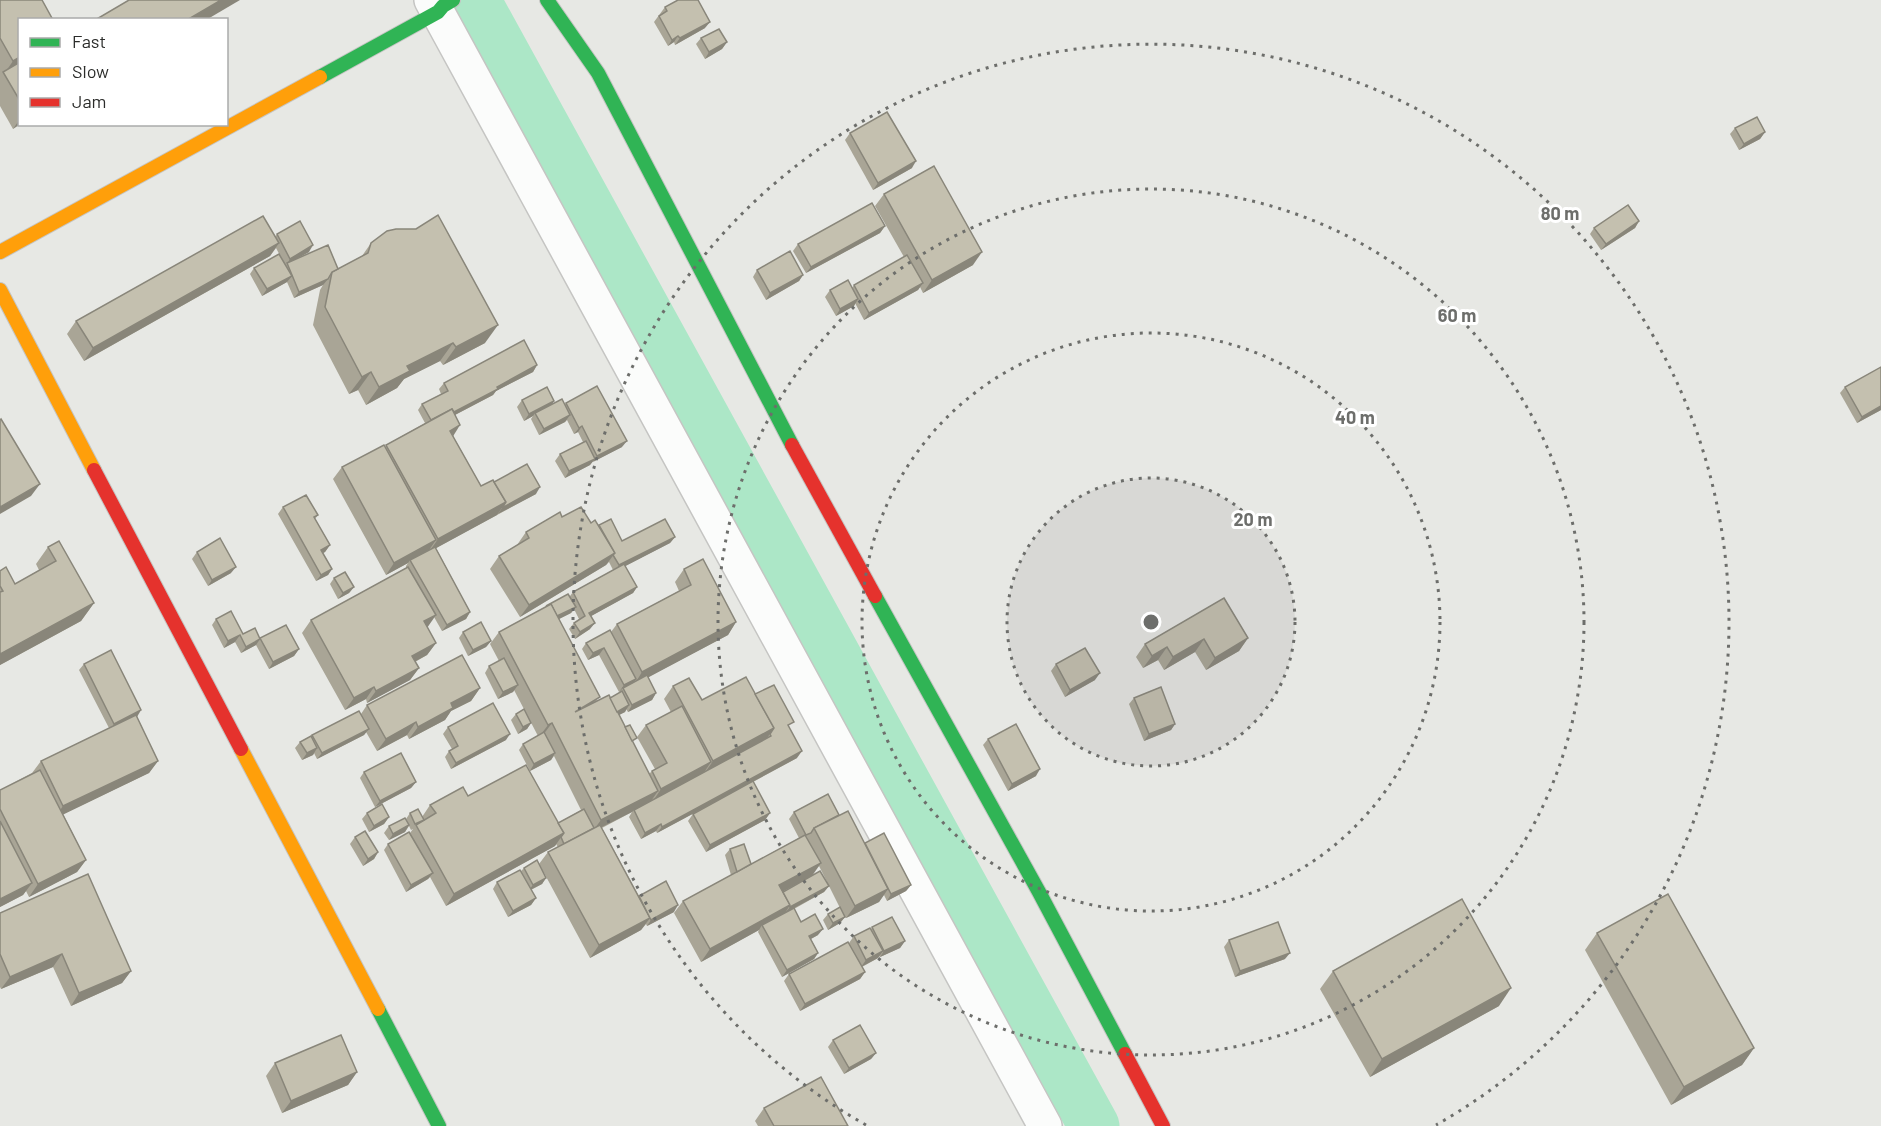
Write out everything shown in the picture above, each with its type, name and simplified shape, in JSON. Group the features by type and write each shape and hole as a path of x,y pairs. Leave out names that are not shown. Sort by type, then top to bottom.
{"street":[{"path":"547,0 598,73 797,455 1039,892 1163,1126"},
{"path":"228,124 441,5 1045,1126"},
{"path":"0,252 225,126"},
{"path":"0,290 439,1126"}],"building":[{"path":"0,0 42,0 52,18 18,18 18,58 13,61 0,38"},
{"path":"129,0 221,0 190,18 98,18"},
{"path":"678,0 698,0 710,22 672,40 659,16 667,11 665,7"},
{"path":"719,29 727,42 709,52 701,38"},
{"path":"18,63 18,98 3,72"},
{"path":"887,112 916,161 878,183 850,133"},
{"path":"1757,117 1765,132 1744,144 1735,128"},
{"path":"934,166 982,252 932,280 884,194"},
{"path":"872,203 885,226 811,267 798,244"},
{"path":"1628,205 1639,221 1606,244 1594,228"},
{"path":"438,215 498,325 456,347 453,343 407,366 410,371 379,387 371,372 362,377 325,307 332,272 368,253 371,243 387,231 416,229"},
{"path":"263,216 279,243 93,348 76,321"},
{"path":"300,221 313,245 290,259 277,234"},
{"path":"328,245 338,269 332,272 328,279 299,292 287,263"},
{"path":"790,251 803,275 770,293 757,270"},
{"path":"279,254 292,276 267,289 254,268"},
{"path":"907,255 923,283 869,313 854,285"},
{"path":"848,280 858,299 840,309 830,290"},
{"path":"524,340 537,365 454,412 452,409 431,420 422,404 448,391 444,383"},
{"path":"1881,367 1881,406 1862,417 1845,387"},
{"path":"597,386 627,441 597,456 582,426 579,428 566,403"},
{"path":"547,387 554,401 529,414 522,400"},
{"path":"562,399 570,415 544,429 535,413"},
{"path":"452,409 460,425 450,431 481,486 493,480 506,502 438,539 386,445"},
{"path":"0,420 40,484 0,507"},
{"path":"586,441 595,459 569,471 560,454"},
{"path":"384,445 436,540 394,563 342,467"},
{"path":"527,464 540,487 502,508 506,502 494,482"},
{"path":"306,495 318,515 314,517 330,545 321,550 332,569 321,575 283,507"},
{"path":"581,507 591,523 595,520 615,553 529,605 499,556 529,538 526,532 560,512 562,517"},
{"path":"611,519 622,541 665,519 675,537 619,565 599,525"},
{"path":"220,538 236,567 212,580 197,552"},
{"path":"59,541 94,603 0,654 0,592 3,591 0,586 0,571 6,567 15,584 56,561 48,547"},
{"path":"435,547 470,612 447,625 410,560"},
{"path":"703,559 736,622 642,672 617,624 691,585 684,569"},
{"path":"624,564 637,587 589,613 595,623 580,632 574,623 585,616 573,592"},
{"path":"408,567 436,615 424,621 436,643 412,656 419,668 376,691 374,687 354,698 311,620"},
{"path":"345,572 354,587 343,593 334,578"},
{"path":"568,594 576,607 557,616 551,604 546,606"},
{"path":"1224,598 1248,638 1215,658 1204,639 1173,657 1167,647 1152,656 1145,644"},
{"path":"551,604 600,697 575,712 609,695 658,791 601,820 552,723 548,725 499,632"},
{"path":"231,611 243,634 255,628 260,639 246,647 240,635 228,641 216,619"},
{"path":"481,622 491,641 473,650 463,632"},
{"path":"286,625 299,649 273,662 260,638"},
{"path":"610,630 636,679 624,685 604,648 593,653 586,643"},
{"path":"1085,648 1100,673 1070,690 1056,664"},
{"path":"111,650 141,710 114,724 84,664"},
{"path":"462,655 480,688 451,703 453,708 418,727 416,722 386,739 367,705"},
{"path":"504,658 518,685 503,692 489,666"},
{"path":"647,675 656,693 632,705 623,688"},
{"path":"746,677 774,728 713,761 673,686 689,678 702,700"},
{"path":"774,685 794,722 788,725 802,751 662,827 661,824 645,833 634,810 771,736 774,728 755,694"},
{"path":"1161,687 1175,724 1149,734 1134,698"},
{"path":"622,691 629,705 617,712 610,698"},
{"path":"493,703 510,734 456,763 449,751 458,746 448,727"},
{"path":"682,706 711,762 661,789 652,771 667,763 646,725"},
{"path":"524,709 531,723 523,727 516,714"},
{"path":"359,711 369,729 322,753 312,735"},
{"path":"136,715 158,761 63,806 41,761"},
{"path":"1016,724 1040,769 1012,784 988,739"},
{"path":"630,725 637,738 632,741 625,727"},
{"path":"544,732 555,753 534,764 523,744"},
{"path":"311,736 317,748 307,753 300,742"},
{"path":"401,753 416,782 380,801 364,772"},
{"path":"526,765 564,833 454,894 416,825 436,813 430,805 463,787 468,796"},
{"path":"40,770 86,860 38,884 0,809 0,790"},
{"path":"753,781 770,813 710,845 693,814"},
{"path":"828,794 839,815 814,828 806,835 794,812"},
{"path":"382,804 389,817 374,826 367,813"},
{"path":"418,809 424,820 415,824 410,813"},
{"path":"584,809 594,828 564,844 561,837 564,833 558,823"},
{"path":"848,811 888,889 855,906 814,828"},
{"path":"405,818 409,825 393,834 389,826"},
{"path":"0,821 32,883 0,899"},
{"path":"600,825 650,918 599,945 548,852"},
{"path":"365,831 378,852 368,859 355,837"},
{"path":"409,832 433,873 411,885 388,844"},
{"path":"884,833 911,885 891,894 865,843"},
{"path":"805,835 821,863 779,885 790,905 710,949 683,901"},
{"path":"744,844 751,864 737,872 730,849"},
{"path":"537,860 546,878 533,885 524,868"},
{"path":"520,870 536,898 513,911 497,882"},
{"path":"820,871 829,886 790,907 783,892"},
{"path":"88,874 131,971 79,993 62,954 10,977 0,954 0,913"},
{"path":"666,881 678,905 651,920 639,896"},
{"path":"1668,894 1754,1048 1684,1087 1597,933"},
{"path":"1462,899 1511,988 1382,1059 1333,971"},
{"path":"840,907 845,917 833,923 828,914"},
{"path":"794,908 801,922 815,914 823,929 809,936 818,953 787,970 762,925"},
{"path":"892,917 905,941 884,951 872,927"},
{"path":"1278,922 1290,953 1240,971 1229,940"},
{"path":"870,928 883,951 866,960 854,936"},
{"path":"848,942 865,972 805,1004 789,974"},
{"path":"860,1025 876,1053 849,1068 833,1040"},
{"path":"341,1035 357,1072 291,1101 275,1063"},
{"path":"821,1077 848,1126 774,1126 764,1108"}],"waterway":[{"path":"475,0 1094,1126"}],"traffic: fast":[{"path":"320,77 438,12 453,0"},
{"path":"547,0 598,73 792,445"},
{"path":"875,596 1039,892 1125,1054"},
{"path":"378,1009 439,1126"}],"traffic: slow":[{"path":"0,252 320,77"},
{"path":"0,290 94,470"},
{"path":"241,749 378,1009"}],"traffic: jam":[{"path":"792,445 875,596"},
{"path":"94,470 241,749"},
{"path":"1125,1054 1163,1126"}]}
